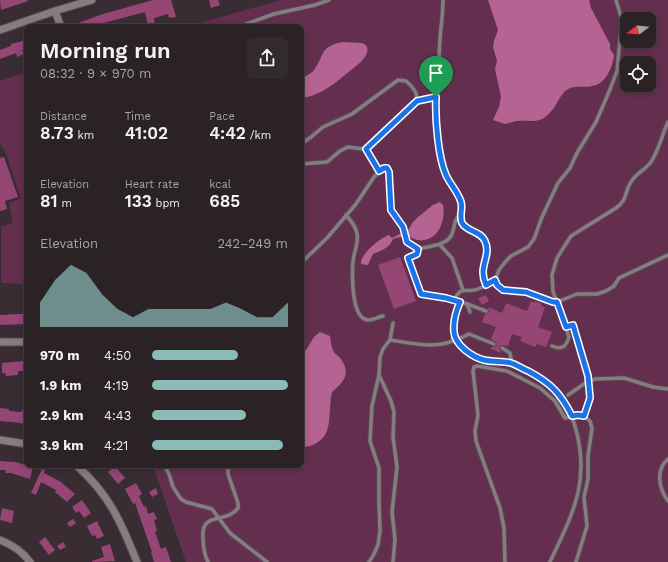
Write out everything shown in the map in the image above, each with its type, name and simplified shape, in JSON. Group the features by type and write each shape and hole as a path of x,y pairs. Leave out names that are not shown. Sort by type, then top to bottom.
{"street":[{"path":"0,30 92,0"},
{"path":"55,11 60,24"},
{"path":"0,342 24,342"},
{"path":"0,440 24,444"},
{"path":"79,468 108,500 125,532 137,562"},
{"path":"0,540 16,548 24,554 30,562"}],"lane":[{"path":"246,24 274,14 315,5 329,0"},
{"path":"443,0 436,97 437,125 442,165 447,178 461,202 461,215 464,226 481,235 486,242 486,253 482,272 483,280 486,285"},
{"path":"454,300 458,293 463,290 476,290 495,280 499,270 506,261 511,256 528,247 534,239 542,217 558,183 570,168 596,122 617,71 621,29 620,14 616,0"},
{"path":"304,142 323,127 352,114 398,80 403,80 409,83 416,94 417,101"},
{"path":"304,164 327,162 340,151 348,147 366,149 417,101 436,97"},
{"path":"552,346 560,348 566,346 569,337 553,292 553,272 557,258 566,241 574,233 622,203 626,197 631,181 648,166 653,159 668,122"},
{"path":"366,149 379,171"},
{"path":"304,259 323,242 346,216 379,171 384,168 388,170 390,180 391,208 403,227 407,242 418,249 440,245 451,236 453,233 454,222 457,217 461,215"},
{"path":"346,216 355,226 358,235 353,264 356,309 366,320 372,320 383,316"},
{"path":"440,245 454,260 463,290"},
{"path":"418,249 417,254 408,258 421,294 454,300 486,311"},
{"path":"495,280 499,286 506,290 526,292 553,302 557,302 577,294 597,294 606,291 614,286 619,278 668,255"},
{"path":"460,302 456,315 454,334 457,340 469,353 479,359 512,364 539,378 552,387 562,398 572,416 580,449 582,466 581,479 573,509 550,562"},
{"path":"467,304 470,312"},
{"path":"369,562 375,553 380,534 379,468 370,441 372,406 379,375 380,357 383,349 390,340 393,323"},
{"path":"566,327 573,325 587,369 590,398 584,416"},
{"path":"390,340 426,345 450,343 469,334 494,344"},
{"path":"502,348 510,353 512,364"},
{"path":"505,562 504,528 500,508 476,441 475,431 478,416 473,370 474,367 478,366 507,371 545,391 565,418 578,415 584,416 590,422 592,428 588,456 588,479 584,497 587,522 584,538 576,562"},
{"path":"379,375 392,401 394,412 393,437 397,467 392,512 395,539 393,562"},
{"path":"568,395 589,381 624,378 653,387 668,389"},
{"path":"668,458 661,466 660,477 662,491 668,501"},
{"path":"166,468 173,487 180,499 210,508 230,533 267,562"},
{"path":"208,562 203,546 203,529 208,522 234,512 238,508 228,474 228,468"}],"shaded area":[{"path":"281,0 668,0 668,562 186,562 154,468 304,468 304,24 197,24"},
{"path":"488,0 589,0 591,8 610,44 610,49 614,55 608,75 597,85 568,89 563,93 549,114 541,120 516,121 505,124 493,120 499,107 501,97 495,69 497,61 493,47 498,30"},
{"path":"342,42 362,43 366,45 367,52 361,62 341,79 318,93 304,97 304,77 314,70 326,49"},
{"path":"24,73 24,284 1,283 1,227 13,223 9,203 21,198 5,151 0,143 0,81"},
{"path":"440,202 443,205 444,213 443,220 436,234 422,240 417,240 408,235 393,239 387,247 373,254 368,265 361,264 367,251 381,239 389,235 392,238 409,229 418,217 433,205"},
{"path":"320,332 330,336 333,350 344,364 346,373 343,381 332,392 329,422 325,435 320,441 304,447 304,353 314,337"}],"building":[{"path":"0,0 28,0 28,1 1,10"},
{"path":"153,0 171,0 176,17 169,18 168,14 154,18 155,24 148,24 145,12 100,24 78,24 103,14"},
{"path":"209,0 218,0 220,5 211,8"},
{"path":"24,41 24,50 22,50 24,54 17,57 16,53 0,59 0,50 11,46 11,44"},
{"path":"4,157 18,197 5,201 7,209 0,211 0,158"},
{"path":"400,257 416,301 394,309 378,265"},
{"path":"486,295 489,301 482,305 478,298"},
{"path":"531,301 542,304 541,306 545,307 538,327 552,332 546,347 537,344 535,347 520,341 522,337 512,334 508,346 502,345 499,347 501,353 491,349 497,345 496,342 491,339 496,327 482,322 485,314 489,312 488,307 502,313 506,303 527,311"},
{"path":"24,314 24,324 0,325 0,315"},
{"path":"23,361 24,371 18,371 18,375 6,376 5,373 2,373 2,363"},
{"path":"0,408 9,409 9,411 21,412 22,410 24,410 24,424 0,421"},
{"path":"0,461 15,462 24,464 24,468 33,468 30,479 11,473 5,473 6,470 0,470"},
{"path":"113,468 117,468 125,478 118,484 108,472"},
{"path":"42,469 45,470 44,473 61,482 75,494 67,502 55,492 56,490 41,482 36,495 31,493"},
{"path":"136,483 142,494 139,496 144,507 146,506 148,514 154,512 157,519 154,520 157,531 155,532 161,549 166,547 171,562 154,562 135,503 133,504 125,489"},
{"path":"156,488 158,494 152,497 149,492"},
{"path":"82,500 91,513 84,518 79,511 76,513 72,507"},
{"path":"2,508 14,511 12,523 0,520"},
{"path":"73,519 76,523 70,527 67,523"},
{"path":"97,521 104,536 97,539 95,535 92,536 87,526"},
{"path":"45,537 55,550 49,555 39,542"},
{"path":"63,542 66,547 60,550 57,546"},
{"path":"110,544 115,561 92,562 104,557 101,547"}],"route":[{"path":"436,97 437,125 442,165 452,188 462,204 461,215 464,226 481,235 486,242 487,247 482,272 483,280 486,285 495,280 497,285 506,290 526,292 553,302 557,302 566,327 573,325 587,369 590,398 584,416 572,416 559,394 545,381 512,364 484,360 469,353 455,338 454,334 457,308 460,302 421,294 408,258 417,254 418,249 407,242 403,227 391,210 389,172 387,168 383,168 379,171 366,149 417,101 436,97"}]}
